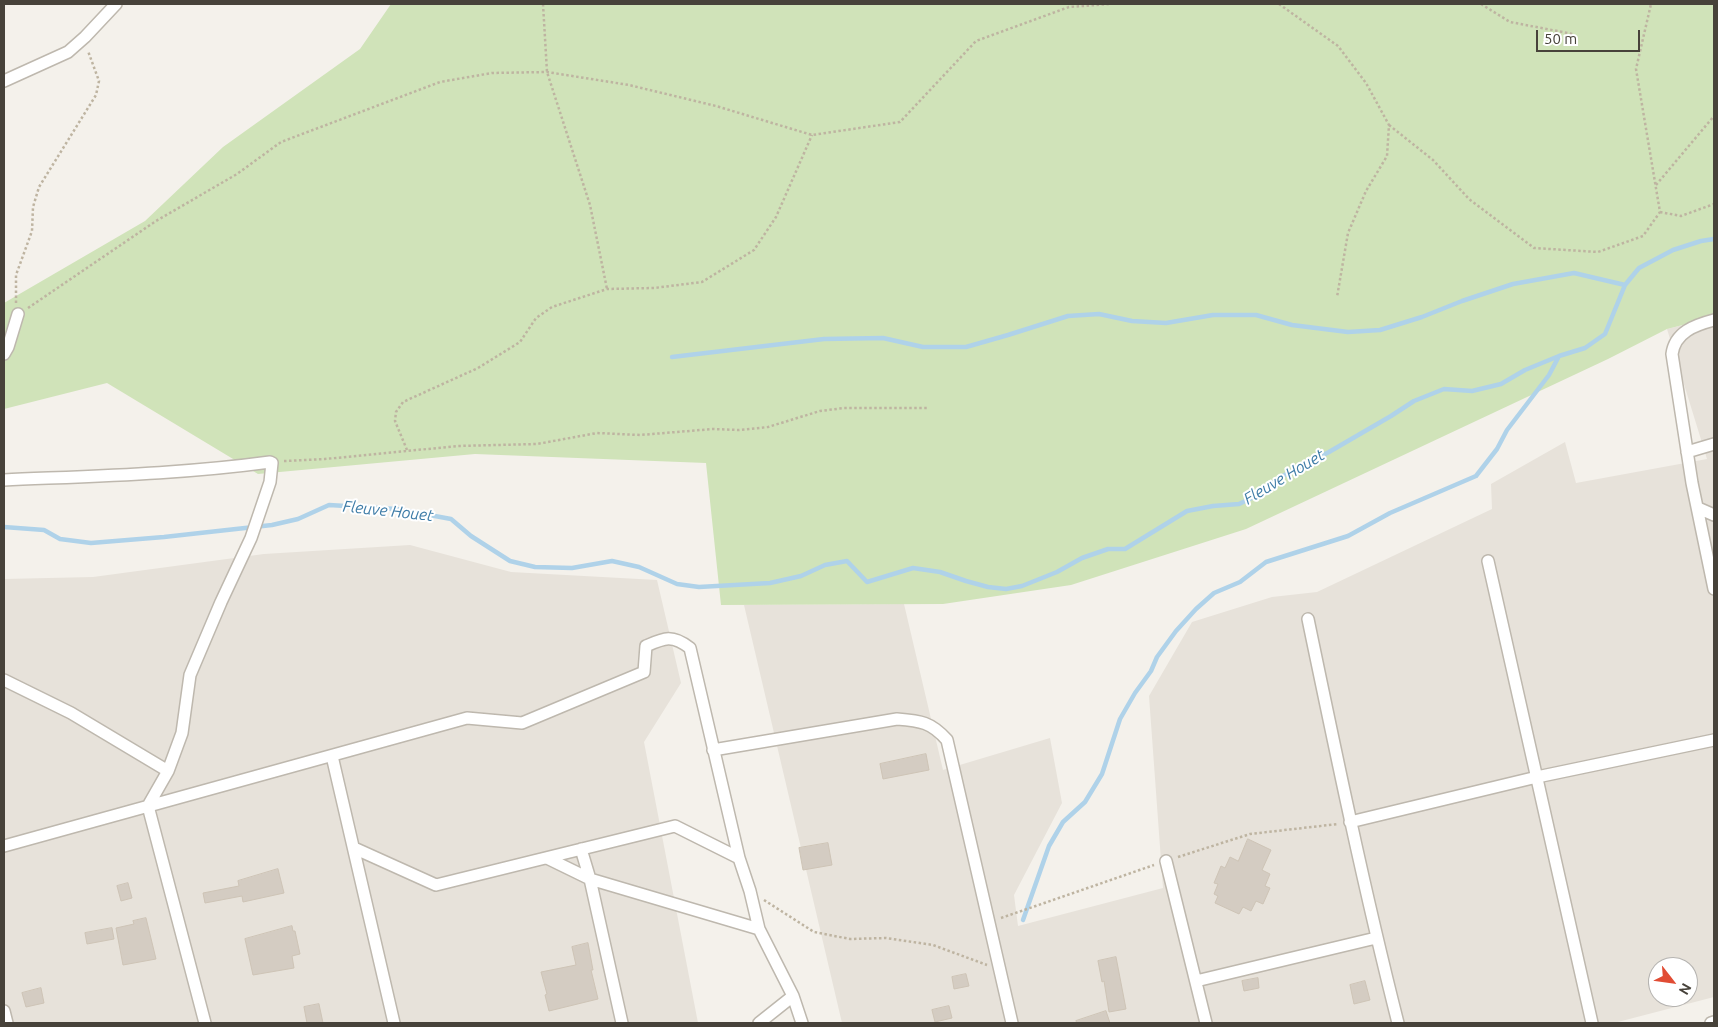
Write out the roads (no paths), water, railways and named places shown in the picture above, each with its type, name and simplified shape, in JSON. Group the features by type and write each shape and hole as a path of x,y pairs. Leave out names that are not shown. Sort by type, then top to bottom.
{"street":[{"path":"4,81 68,52 116,4"},
{"path":"4,354 18,314"},
{"path":"1714,320 1684,333 1679,338 1672,354 1692,483 1714,589"},
{"path":"1687,452 1714,444"},
{"path":"4,480 218,469 270,462 272,465 270,482 251,538 190,675 182,733 168,771 148,806 205,1023"},
{"path":"1698,508 1714,515"},
{"path":"1488,560 1592,1023"},
{"path":"1308,619 1350,822 1376,938 1398,1023"},
{"path":"4,846 467,718 522,723 644,672 646,646 665,638 678,641 690,648 739,858 750,891 759,929 793,996 802,1023"},
{"path":"4,680 71,713 168,771"},
{"path":"713,750 898,719 919,721 937,730 946,740 1012,1023"},
{"path":"1350,822 1537,777 1714,740"},
{"path":"332,756 394,1023"},
{"path":"354,848 436,885 676,826 739,858"},
{"path":"581,850 590,879 622,1023"},
{"path":"547,858 590,879 759,929"},
{"path":"1166,861 1206,1023"},
{"path":"1196,981 1376,938"},
{"path":"759,1023 793,996"},
{"path":"4,1011 6,1023"}],"waterway":[{"name":"Fleuve Houet","path":"4,527 44,530 60,539 91,543 272,525 298,519 329,505 397,509 451,519 471,536 510,561 535,567 572,568 612,561 639,567 677,584 699,587 770,583 801,576 825,565 847,561 867,582 913,568 940,572 988,587 1006,589 1022,586 1057,572 1082,558 1108,549 1125,549 1187,511 1239,504 1258,495 1279,478 1329,452 1414,401 1444,389 1472,391 1501,384 1525,370 1585,348 1605,334 1625,285 1639,268 1673,250 1714,239"},
{"path":"672,357 824,339 883,338 923,347 966,347 1068,316 1099,314 1132,321 1166,323 1213,315 1256,315 1292,325 1348,332 1380,330 1513,284 1574,273 1625,285"},
{"path":"1023,920 1049,846 1063,822 1085,802 1102,774 1120,719 1135,693 1151,671 1157,657 1176,631 1196,609 1214,593 1240,582 1266,562 1348,536 1390,513 1476,476 1497,449 1507,430 1549,375 1559,356"}]}
